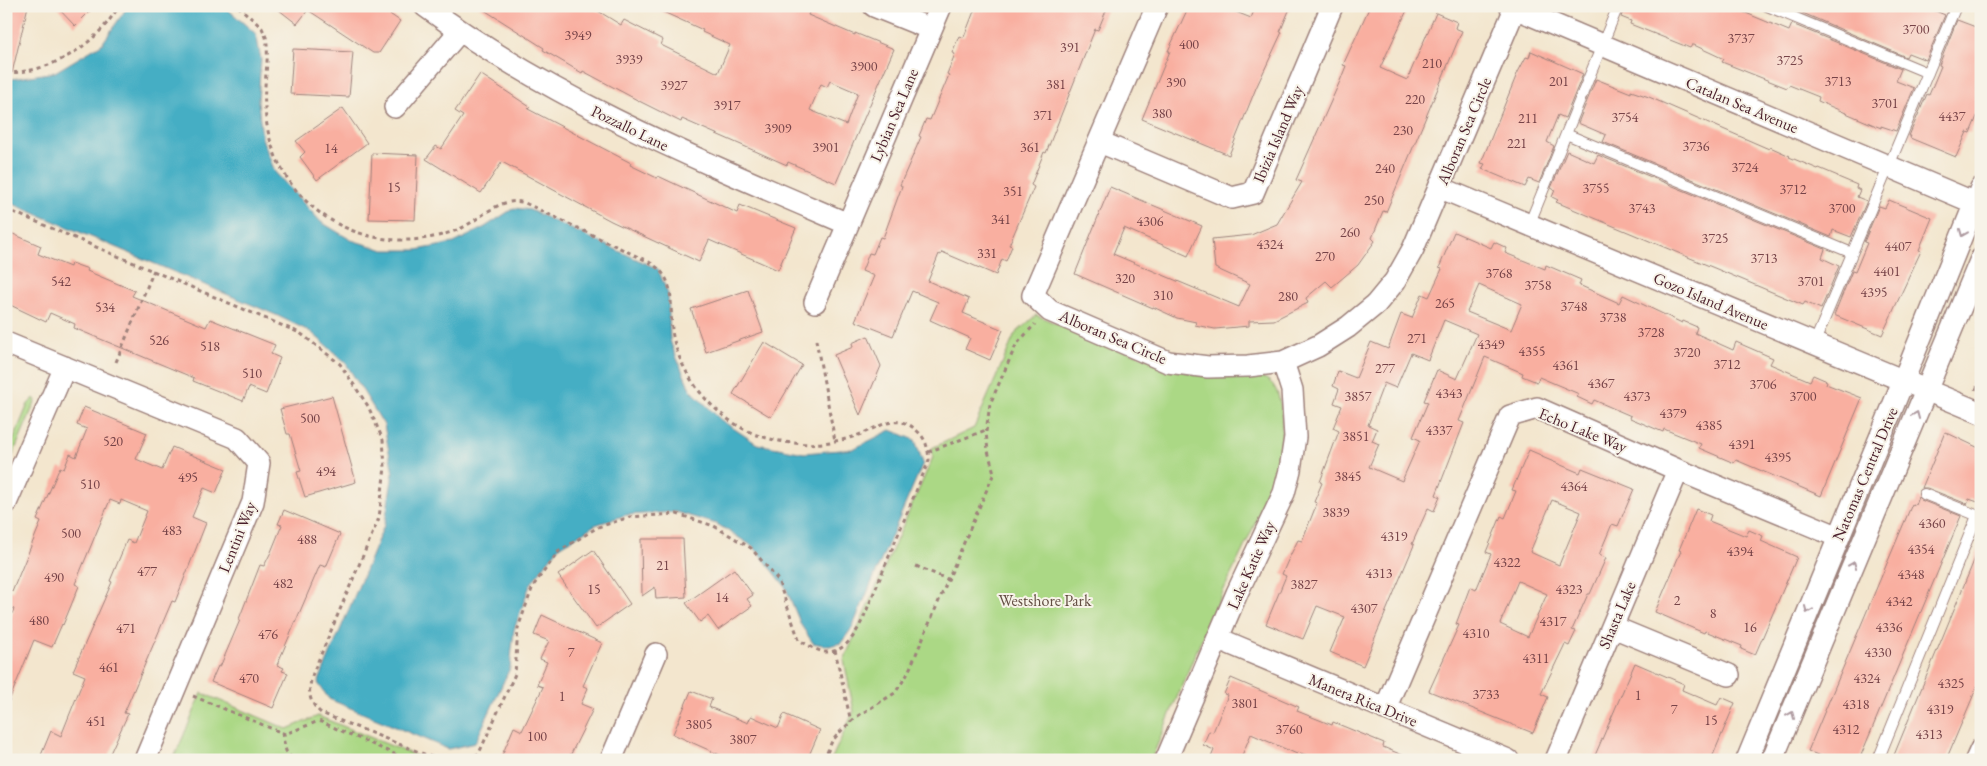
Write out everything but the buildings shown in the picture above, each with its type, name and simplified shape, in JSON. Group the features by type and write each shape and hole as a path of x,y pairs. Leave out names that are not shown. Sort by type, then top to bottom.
{"street":[{"name":"Pozzallo Lane","path":"425,6 459,32 582,105 636,132 848,224"},
{"path":"874,6 932,29"},
{"name":"Lybian Sea Lane","path":"815,302 941,6"},
{"name":"Alboran Sea Circle","path":"1157,6 1033,295 1050,310 1168,362 1208,367 1248,366 1283,362 1318,346 1348,327 1376,304 1395,281 1413,249 1440,188 1513,7"},
{"name":"Ibizia Island Way","path":"1100,142 1232,198 1253,193 1332,6"},
{"name":"Catalan Sea Avenue","path":"1513,7 1888,167 1978,195"},
{"path":"395,107 459,32"},
{"name":"Gozo Island Avenue","path":"1440,188 1981,413"},
{"name":"Natomas Central Drive","path":"1747,760 1978,195"},
{"name":"Natomas Central Drive","path":"1772,760 1981,258"},
{"name":"Lentini Way","path":"6,343 237,438 259,463 253,502 145,760"},
{"name":"Lake Katie Way","path":"1166,760 1219,640 1237,593 1284,493 1295,437 1292,390 1283,362"},
{"path":"6,503 65,367"},
{"name":"Echo Lake Way","path":"1385,709 1510,416 1537,408 1678,470 1839,536"},
{"name":"Shasta Lake","path":"1556,760 1678,470"},
{"path":"1613,626 1729,675"},
{"name":"Manera Rica Drive","path":"1219,640 1508,760"},
{"path":"614,759 656,654"},
{"path":"1976,760 1981,749"}],"lane":[{"path":"1529,225 1618,6"},
{"path":"1767,6 1928,73"},
{"path":"1814,344 1956,6"},
{"path":"1566,134 1852,253"},
{"path":"1878,760 1979,517 1924,494"}],"path":[{"path":"6,73 29,71 71,55 97,35 119,6"},
{"path":"238,6 262,28 266,37 265,109 269,133 277,160 291,185 317,211 360,234 407,241 437,236 458,229 502,203 515,200 525,203 647,261 663,272 670,287 674,341 691,381 725,415 746,429 780,441 804,444 853,437 889,422 902,421 918,432 925,440 929,460 863,620 851,642 835,650 823,652 799,640 778,580 751,548 714,526 677,514 630,517 598,527 559,551 533,586 518,628 515,674 480,751 472,760"},
{"path":"6,209 300,333 340,364 368,406 383,440 385,467 379,518 313,673 308,688 312,705 322,713 439,760"},
{"path":"116,362 154,270"},
{"path":"824,760 832,741 851,722 895,693 906,675 994,473 988,451 986,430 990,404 1016,344 1038,322"},
{"path":"816,340 835,441"},
{"path":"1976,390 1980,380"},
{"path":"928,452 986,430"},
{"path":"916,566 947,579"},
{"path":"835,650 851,722"},
{"path":"192,696 285,734 319,721 408,760"},
{"path":"282,733 286,751 293,760"}],"green space":[{"name":"Westshore Park","path":"1036,315 1110,345 1188,372 1215,377 1251,376 1266,379 1273,385 1280,404 1282,429 1280,451 1267,494 1253,529 1203,637 1151,760 831,760 854,711 844,660 933,457 932,448 974,428 1015,334"},
{"path":"34,398 36,400 6,471 6,458 28,404"},
{"path":"202,693 287,729 318,716 426,760 173,760"}],"water":[{"path":"128,6 224,6 256,34 261,59 258,101 262,138 275,172 321,222 351,240 384,250 417,250 454,243 485,227 514,208 530,210 658,269 668,294 670,340 690,389 721,420 757,444 804,453 853,449 891,430 915,440 923,463 852,628 841,643 829,646 813,643 801,625 785,586 754,547 717,524 676,512 626,515 595,525 558,548 530,585 514,630 510,668 475,743 448,749 329,699 318,683 385,523 393,473 384,425 345,362 311,332 276,315 6,201 6,80 55,72 102,44"}]}
